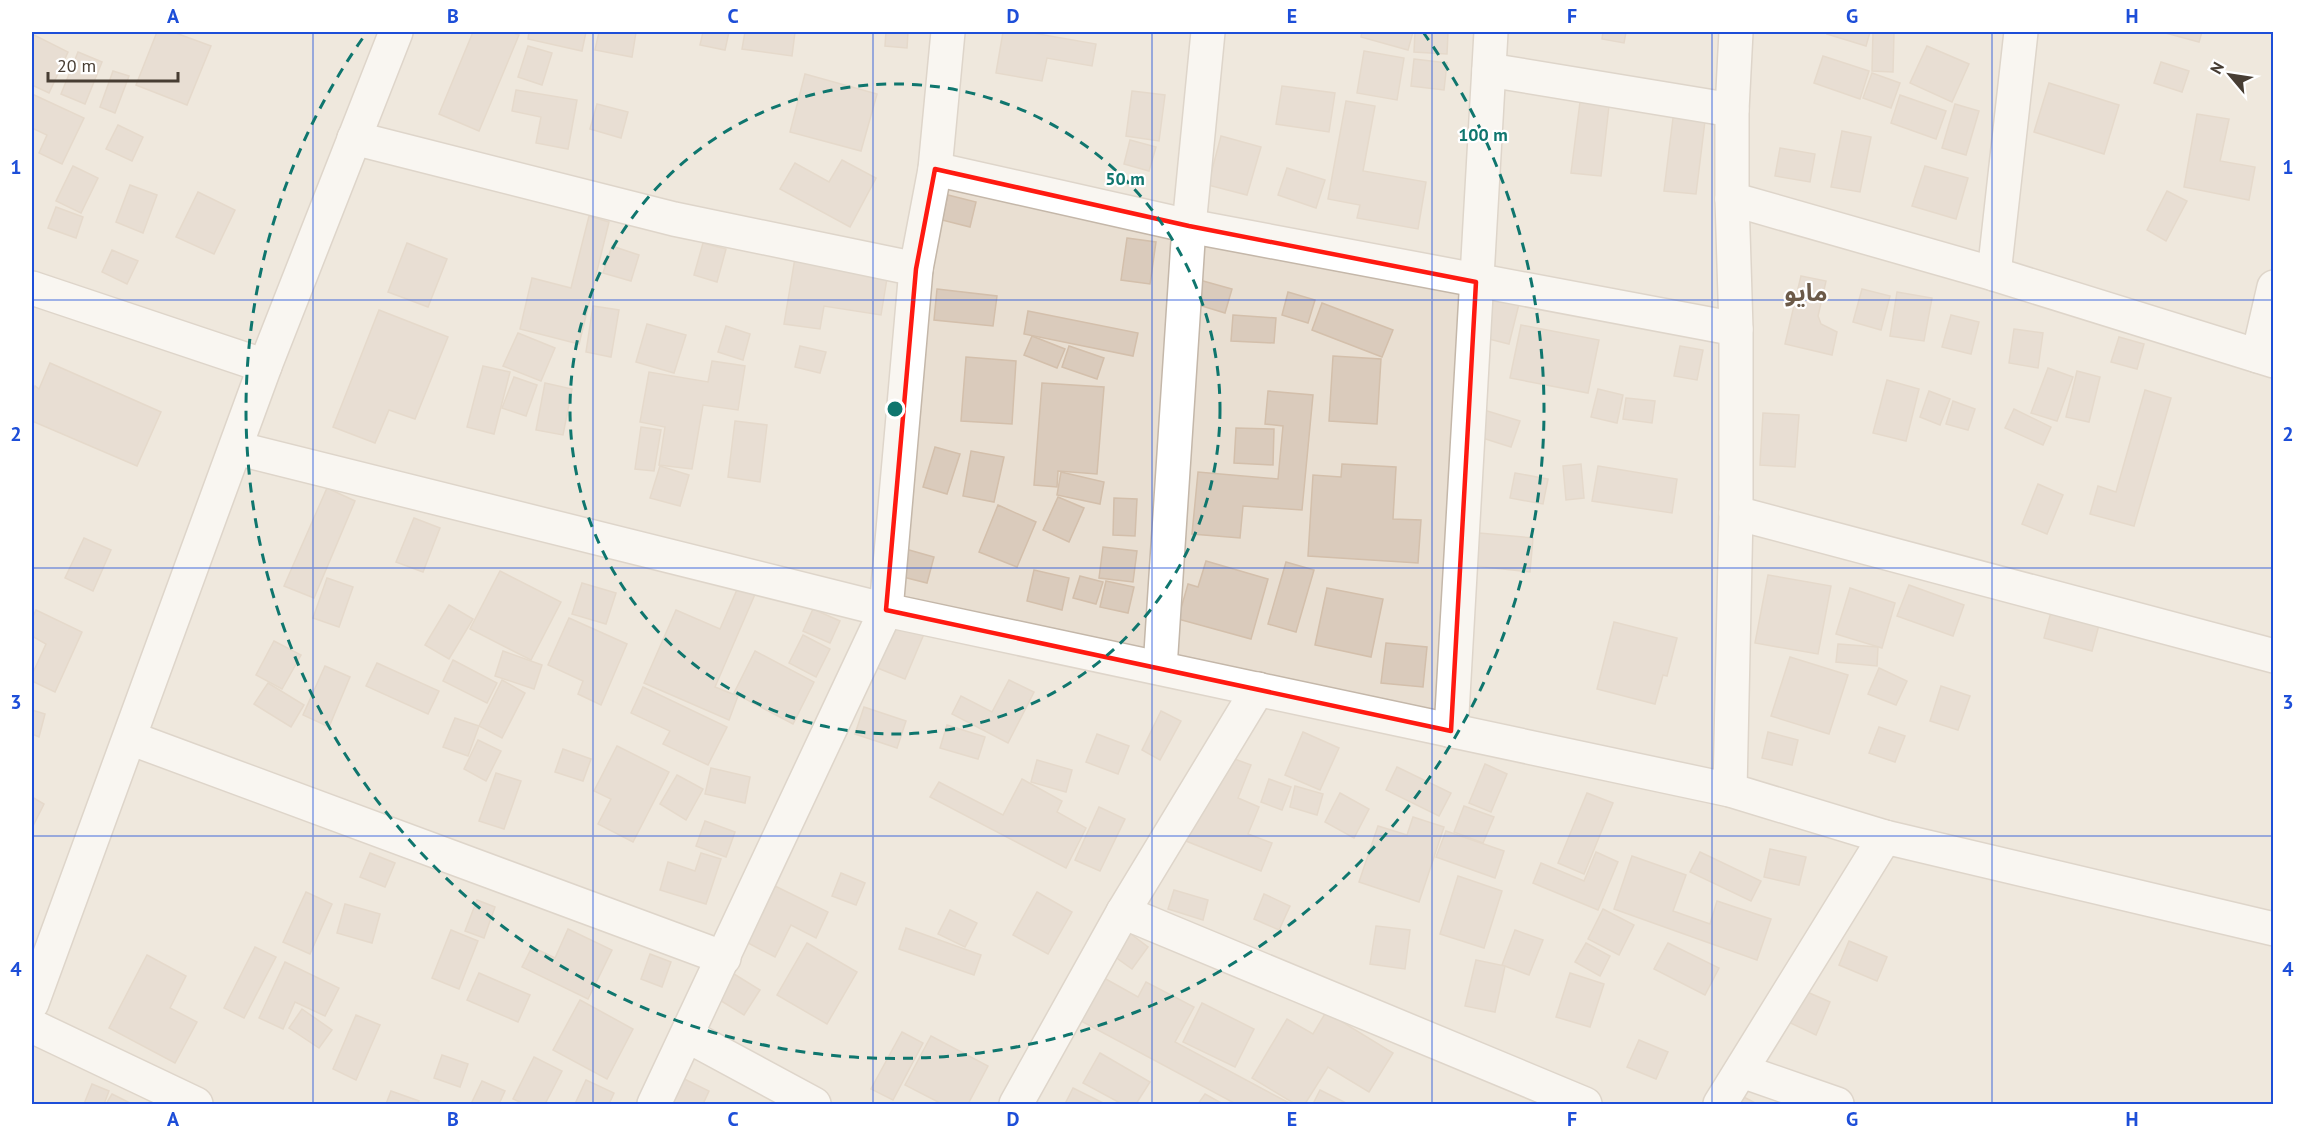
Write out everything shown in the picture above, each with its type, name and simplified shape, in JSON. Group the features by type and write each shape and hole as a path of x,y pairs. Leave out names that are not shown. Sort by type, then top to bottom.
{"street":[{"path":"32,1003 265,366 396,32"},
{"path":"654,1104 688,1036 886,610 916,269 935,169 948,32"},
{"path":"1160,668 1189,226 1208,32"},
{"path":"1451,731 1491,32"},
{"path":"1730,790 1736,513 1736,330 1732,110 1736,32"},
{"path":"1994,274 2021,32"},
{"path":"1489,70 1732,110"},
{"path":"354,138 674,219 916,269"},
{"path":"935,169 1189,226 1736,330"},
{"path":"1732,199 1994,274 2266,359 2274,287"},
{"path":"32,288 265,366"},
{"path":"236,448 886,610 1730,790 1885,837 2274,929"},
{"path":"1736,513 2274,656"},
{"path":"1016,1104 1123,912 1258,689"},
{"path":"130,738 724,958"},
{"path":"1720,1104 1885,837"},
{"path":"1123,912 1585,1104"},
{"path":"32,1026 196,1104"},
{"path":"688,1036 814,1104"},
{"path":"1742,1071 1836,1104"}],"highlighted area":[{"path":"935,169 1189,226 1476,282 1451,731 886,610 916,269"}],"shaded area":[{"path":"32,32 2273,32 2273,1104 32,1104"}],"building":[{"path":"157,32 173,32 211,46 187,105 136,85"},
{"path":"473,32 511,32 519,35 479,131 439,114"},
{"path":"529,32 586,32 582,51 528,39"},
{"path":"599,32 636,32 632,57 595,50"},
{"path":"703,32 729,32 725,50 700,45"},
{"path":"745,32 795,32 792,56 742,49"},
{"path":"886,32 908,32 907,48 885,46"},
{"path":"1003,32 1027,32 1096,44 1092,66 1047,58 1042,81 996,73"},
{"path":"1362,32 1413,32 1408,50 1361,37"},
{"path":"1415,32 1448,32 1447,54 1414,52"},
{"path":"1603,32 1626,32 1624,43 1602,39"},
{"path":"1828,32 1870,32 1866,46 1827,34"},
{"path":"1873,32 1894,32 1893,72 1872,71"},
{"path":"2162,32 2202,32 2199,42"},
{"path":"32,34 68,52 49,93 32,85"},
{"path":"528,46 552,53 542,85 518,77"},
{"path":"1927,46 1969,64 1952,102 1910,83"},
{"path":"1364,51 1404,58 1397,100 1357,93"},
{"path":"78,52 102,62 85,104 61,94"},
{"path":"1823,56 1869,71 1860,99 1814,83"},
{"path":"1414,59 1447,63 1444,90 1411,86"},
{"path":"2161,62 2189,71 2182,92 2154,83"},
{"path":"113,71 129,76 115,113 100,107"},
{"path":"1872,73 1900,83 1891,108 1863,98"},
{"path":"805,74 877,94 861,151 790,132"},
{"path":"2049,83 2119,105 2104,154 2034,132"},
{"path":"1282,86 1335,93 1329,132 1276,124"},
{"path":"516,90 577,100 568,149 536,143 541,117 512,111"},
{"path":"1132,91 1165,95 1159,141 1126,136"},
{"path":"32,94 84,118 62,164 39,153 47,135 32,128"},
{"path":"1900,95 1946,111 1936,139 1891,123"},
{"path":"1346,101 1375,106 1363,171 1426,182 1418,229 1357,218 1360,205 1328,199"},
{"path":"1580,102 1609,106 1601,176 1571,173"},
{"path":"597,104 628,112 621,138 590,129"},
{"path":"1955,104 1979,111 1966,155 1942,148"},
{"path":"2197,114 2229,119 2220,161 2255,167 2249,200 2184,187"},
{"path":"1673,118 1705,121 1696,194 1664,191"},
{"path":"118,125 143,137 132,161 106,149"},
{"path":"1842,131 1871,137 1860,192 1831,187"},
{"path":"1221,136 1261,147 1247,195 1208,185"},
{"path":"1130,140 1156,147 1149,171 1124,164"},
{"path":"1780,148 1815,154 1810,182 1775,176"},
{"path":"842,160 876,178 850,227 780,189 795,163 829,182"},
{"path":"73,166 98,178 81,213 56,201"},
{"path":"1925,166 1968,178 1956,219 1912,206"},
{"path":"1287,168 1325,180 1316,208 1278,195"},
{"path":"130,185 157,195 143,233 116,222"},
{"path":"2167,191 2187,201 2166,241 2147,230"},
{"path":"198,192 235,210 214,254 176,237"},
{"path":"948,195 976,202 970,227 942,220"},
{"path":"56,207 83,217 76,238 48,228"},
{"path":"589,216 609,222 579,344 520,329 532,278 571,288"},
{"path":"1127,238 1156,242 1150,284 1121,280"},
{"path":"407,243 447,259 428,307 388,292"},
{"path":"703,243 726,249 717,282 694,275"},
{"path":"612,246 639,255 631,281 603,273"},
{"path":"112,250 138,261 127,284 102,272"},
{"path":"796,252 889,266 881,315 824,306 820,329 784,324"},
{"path":"1801,276 1826,281 1818,316 1821,324 1837,332 1832,355 1785,344"},
{"path":"1196,279 1232,289 1225,313 1189,302"},
{"path":"1481,286 1521,296 1509,344 1469,334"},
{"path":"937,289 997,296 993,326 934,320"},
{"path":"1862,289 1890,296 1881,330 1853,322"},
{"path":"1288,292 1315,300 1308,323 1282,315"},
{"path":"1897,292 1932,298 1924,341 1890,336"},
{"path":"1322,303 1393,330 1382,357 1312,330"},
{"path":"593,306 619,310 611,357 586,352"},
{"path":"379,310 448,337 415,419 389,410 375,443 333,427"},
{"path":"1028,311 1138,333 1133,356 1024,334"},
{"path":"1233,315 1276,318 1274,343 1231,341"},
{"path":"1951,315 1979,322 1971,354 1942,347"},
{"path":"647,324 686,335 674,373 636,362"},
{"path":"1521,325 1599,340 1588,393 1510,378"},
{"path":"726,326 750,334 743,360 718,352"},
{"path":"2014,329 2043,333 2038,368 2009,363"},
{"path":"518,333 555,348 541,381 503,366"},
{"path":"1032,336 1065,349 1057,368 1024,355"},
{"path":"2119,337 2144,344 2137,369 2111,362"},
{"path":"800,346 826,352 820,373 795,367"},
{"path":"1069,346 1104,358 1097,379 1062,367"},
{"path":"1680,346 1703,350 1697,380 1674,376"},
{"path":"1333,356 1381,359 1377,424 1329,421"},
{"path":"966,357 1016,361 1012,424 961,421"},
{"path":"712,361 745,366 738,410 703,405 692,469 659,465 665,427 640,422 649,372 708,382"},
{"path":"50,363 161,412 137,466 32,421 32,393 35,386 39,389"},
{"path":"483,366 510,372 494,434 467,427"},
{"path":"2048,368 2073,377 2057,421 2031,413"},
{"path":"2077,371 2100,377 2089,422 2066,417"},
{"path":"514,377 537,385 526,416 502,408"},
{"path":"1887,380 1919,389 1906,441 1873,433"},
{"path":"545,383 572,389 563,435 536,430"},
{"path":"1042,383 1104,387 1097,474 1058,471 1057,487 1034,485"},
{"path":"1598,389 1623,395 1617,423 1591,417"},
{"path":"2145,390 2171,398 2134,526 2090,514 2098,486 2116,492"},
{"path":"1268,391 1313,395 1302,510 1243,506 1240,538 1192,534 1198,472 1278,479 1283,426 1265,424"},
{"path":"1929,391 1950,399 1940,425 1920,417"},
{"path":"1626,398 1655,401 1652,423 1623,419"},
{"path":"1953,401 1975,409 1968,430 1946,424"},
{"path":"2014,409 2051,427 2043,445 2005,428"},
{"path":"1484,410 1520,421 1511,447 1476,436"},
{"path":"1763,413 1799,415 1795,467 1760,465"},
{"path":"735,421 767,425 760,482 728,477"},
{"path":"641,427 661,430 654,471 635,469"},
{"path":"1236,428 1274,429 1273,465 1234,463"},
{"path":"935,447 960,454 947,494 923,487"},
{"path":"971,451 1004,457 994,502 963,496"},
{"path":"1342,464 1396,467 1393,519 1421,520 1418,563 1308,556 1313,475 1341,477"},
{"path":"1581,464 1584,498 1566,500 1563,466"},
{"path":"660,466 689,475 680,506 650,498"},
{"path":"1598,466 1677,479 1672,513 1592,501"},
{"path":"1061,472 1104,482 1100,504 1057,495"},
{"path":"1515,473 1548,479 1543,504 1510,498"},
{"path":"2038,484 2063,495 2047,534 2022,524"},
{"path":"327,488 355,501 314,598 284,586"},
{"path":"1058,497 1084,508 1069,542 1043,530"},
{"path":"1114,498 1137,499 1135,536 1113,535"},
{"path":"998,505 1036,522 1017,567 979,552"},
{"path":"414,518 440,528 423,572 396,562"},
{"path":"1479,533 1533,538 1530,572 1476,566"},
{"path":"84,538 111,550 93,591 65,578"},
{"path":"1103,547 1137,551 1133,582 1099,578"},
{"path":"902,548 934,557 927,583 895,575"},
{"path":"1206,561 1268,579 1251,639 1178,619 1188,584 1198,587"},
{"path":"1286,562 1314,570 1296,632 1268,624"},
{"path":"1034,570 1069,578 1062,610 1027,601"},
{"path":"500,571 561,602 531,660 470,629"},
{"path":"1768,575 1831,586 1818,654 1755,643"},
{"path":"1080,576 1103,582 1096,604 1073,598"},
{"path":"327,578 353,587 339,627 313,618"},
{"path":"1106,581 1134,587 1128,613 1100,607"},
{"path":"582,583 616,593 606,624 572,614"},
{"path":"739,585 756,592 715,687 738,696 729,720 644,683 676,610 720,629"},
{"path":"1909,585 1964,605 1953,636 1897,616"},
{"path":"1327,588 1383,599 1371,657 1315,645"},
{"path":"1850,588 1895,603 1882,648 1836,634"},
{"path":"449,605 473,619 449,659 425,645"},
{"path":"813,609 840,621 830,643 803,631"},
{"path":"36,610 82,632 55,692 32,681 32,675 46,644 32,636 32,619"},
{"path":"2051,612 2099,625 2092,651 2044,638"},
{"path":"569,618 627,644 601,705 578,694 583,681 548,665"},
{"path":"894,622 924,634 905,679 875,667"},
{"path":"1614,622 1677,638 1667,676 1663,675 1655,704 1597,689"},
{"path":"803,635 830,649 816,677 789,663"},
{"path":"274,641 301,655 282,689 256,675"},
{"path":"1386,643 1427,647 1423,687 1381,683"},
{"path":"1838,644 1878,647 1877,666 1836,662"},
{"path":"503,651 542,665 534,689 495,676"},
{"path":"755,651 814,682 793,724 734,693"},
{"path":"1790,657 1848,675 1829,734 1771,716"},
{"path":"453,660 497,683 487,703 443,681"},
{"path":"377,663 439,691 428,714 366,686"},
{"path":"325,666 350,677 329,727 303,715"},
{"path":"1879,668 1907,681 1896,705 1868,694"},
{"path":"502,680 525,693 502,738 479,726"},
{"path":"1009,680 1034,692 1008,743 952,714 961,696 992,712"},
{"path":"268,683 304,705 291,727 254,704"},
{"path":"1941,686 1970,696 1958,730 1930,721"},
{"path":"643,687 727,727 708,765 663,744 670,731 631,713"},
{"path":"864,707 906,721 897,748 855,734"},
{"path":"32,710 45,714 39,737 32,734"},
{"path":"1161,711 1181,721 1160,760 1142,750"},
{"path":"455,718 479,726 468,756 443,747"},
{"path":"947,725 985,737 978,759 940,748"},
{"path":"1879,727 1905,736 1895,762 1869,753"},
{"path":"1303,732 1339,748 1320,790 1285,775"},
{"path":"1768,732 1798,740 1792,765 1762,758"},
{"path":"1097,734 1129,746 1118,774 1086,762"},
{"path":"478,740 501,751 486,781 464,769"},
{"path":"617,746 669,772 633,842 598,824 611,799 594,791"},
{"path":"563,749 591,759 583,781 555,772"},
{"path":"1221,754 1251,765 1238,798 1259,807 1248,834 1272,843 1261,871 1186,841"},
{"path":"1037,760 1072,770 1066,792 1031,782"},
{"path":"1485,764 1507,774 1491,812 1469,803"},
{"path":"1397,767 1451,793 1439,816 1386,790"},
{"path":"711,768 750,777 745,803 705,794"},
{"path":"496,773 521,781 504,829 479,821"},
{"path":"677,775 703,789 686,820 660,804"},
{"path":"1022,779 1062,801 1057,812 1086,828 1066,868 930,797 939,782 1003,815"},
{"path":"1269,779 1291,787 1282,810 1261,802"},
{"path":"1295,786 1323,794 1317,815 1290,807"},
{"path":"1340,793 1369,809 1354,838 1325,822"},
{"path":"1587,793 1613,803 1584,874 1558,863"},
{"path":"32,797 44,804 32,828"},
{"path":"1464,806 1494,817 1483,843 1454,832"},
{"path":"1099,807 1125,819 1100,871 1075,860"},
{"path":"1413,817 1444,827 1419,902 1359,882 1378,826 1407,835"},
{"path":"705,821 735,832 726,857 696,846"},
{"path":"1446,831 1504,851 1495,878 1436,857"},
{"path":"1770,849 1806,857 1799,885 1764,877"},
{"path":"1596,852 1618,862 1598,910 1533,883 1541,863 1584,881"},
{"path":"1700,852 1761,881 1751,901 1690,872"},
{"path":"370,853 395,863 385,887 360,877"},
{"path":"701,853 721,859 706,904 660,890 668,862 695,871"},
{"path":"1632,856 1686,875 1673,911 1710,924 1717,901 1771,919 1757,960 1614,909"},
{"path":"841,873 865,883 856,905 832,896"},
{"path":"1458,876 1502,891 1484,948 1440,934"},
{"path":"775,886 828,912 816,938 791,925 775,957 748,943"},
{"path":"1174,890 1208,900 1203,920 1168,909"},
{"path":"306,892 332,904 310,954 283,942"},
{"path":"1037,892 1072,912 1048,954 1013,935"},
{"path":"1264,894 1290,906 1279,930 1254,919"},
{"path":"477,900 495,907 484,938 465,931"},
{"path":"345,904 380,914 372,943 337,933"},
{"path":"1603,909 1634,925 1619,955 1588,939"},
{"path":"950,910 977,923 965,947 938,934"},
{"path":"1376,926 1410,930 1405,969 1370,964"},
{"path":"906,928 981,955 974,975 899,949"},
{"path":"1123,928 1148,947 1132,969 1107,951"},
{"path":"568,929 612,950 588,999 522,967 532,947 555,958"},
{"path":"451,930 478,941 459,989 432,978"},
{"path":"1515,930 1543,940 1529,975 1502,965"},
{"path":"1849,941 1887,957 1877,981 1839,965"},
{"path":"807,943 857,972 827,1024 777,995"},
{"path":"1586,943 1610,956 1600,976 1575,962"},
{"path":"1668,943 1719,968 1705,995 1654,969"},
{"path":"255,947 276,957 244,1018 224,1008"},
{"path":"650,954 671,962 662,987 641,979"},
{"path":"147,955 186,976 170,1008 197,1022 175,1063 109,1028"},
{"path":"1476,960 1505,966 1495,1012 1465,1006"},
{"path":"285,962 339,988 325,1016 295,1002 283,1029 259,1018"},
{"path":"479,973 530,995 518,1022 467,1000"},
{"path":"1570,973 1604,984 1590,1027 1556,1017"},
{"path":"734,974 760,990 744,1015 718,999"},
{"path":"1104,978 1138,997 1146,982 1194,1007 1175,1042 1291,1104 1236,1104 1081,1021"},
{"path":"1798,988 1830,1002 1816,1035 1784,1020"},
{"path":"580,1000 633,1029 607,1079 553,1050"},
{"path":"1202,1003 1254,1029 1235,1067 1183,1042"},
{"path":"302,1009 332,1030 319,1048 289,1028"},
{"path":"1326,1012 1393,1053 1369,1092 1328,1067 1305,1104 1295,1104 1252,1078 1287,1019 1313,1034"},
{"path":"356,1015 380,1025 356,1080 333,1069"},
{"path":"902,1032 923,1043 893,1100 871,1089"},
{"path":"931,1036 988,1066 968,1104 942,1104 905,1085"},
{"path":"1639,1040 1668,1052 1656,1079 1627,1067"},
{"path":"1100,1053 1150,1082 1136,1104 1122,1104 1083,1083"},
{"path":"442,1055 468,1064 460,1087 434,1078"},
{"path":"534,1057 562,1071 545,1104 524,1104 513,1099"},
{"path":"670,1072 709,1091 703,1104 673,1104 657,1097"},
{"path":"586,1080 614,1093 609,1104 575,1104"},
{"path":"482,1081 505,1091 499,1104 471,1104"},
{"path":"92,1084 109,1091 104,1104 84,1104"},
{"path":"1073,1088 1105,1104 1065,1104"},
{"path":"1320,1090 1346,1103 1313,1104"},
{"path":"391,1091 419,1101 417,1104 386,1104"},
{"path":"112,1094 132,1104 106,1104"},
{"path":"1205,1094 1223,1104 1198,1104"},
{"path":"1738,1094 1757,1104 1732,1104"}],"district":[{"name":"مايو","path":"1806,293"}]}
